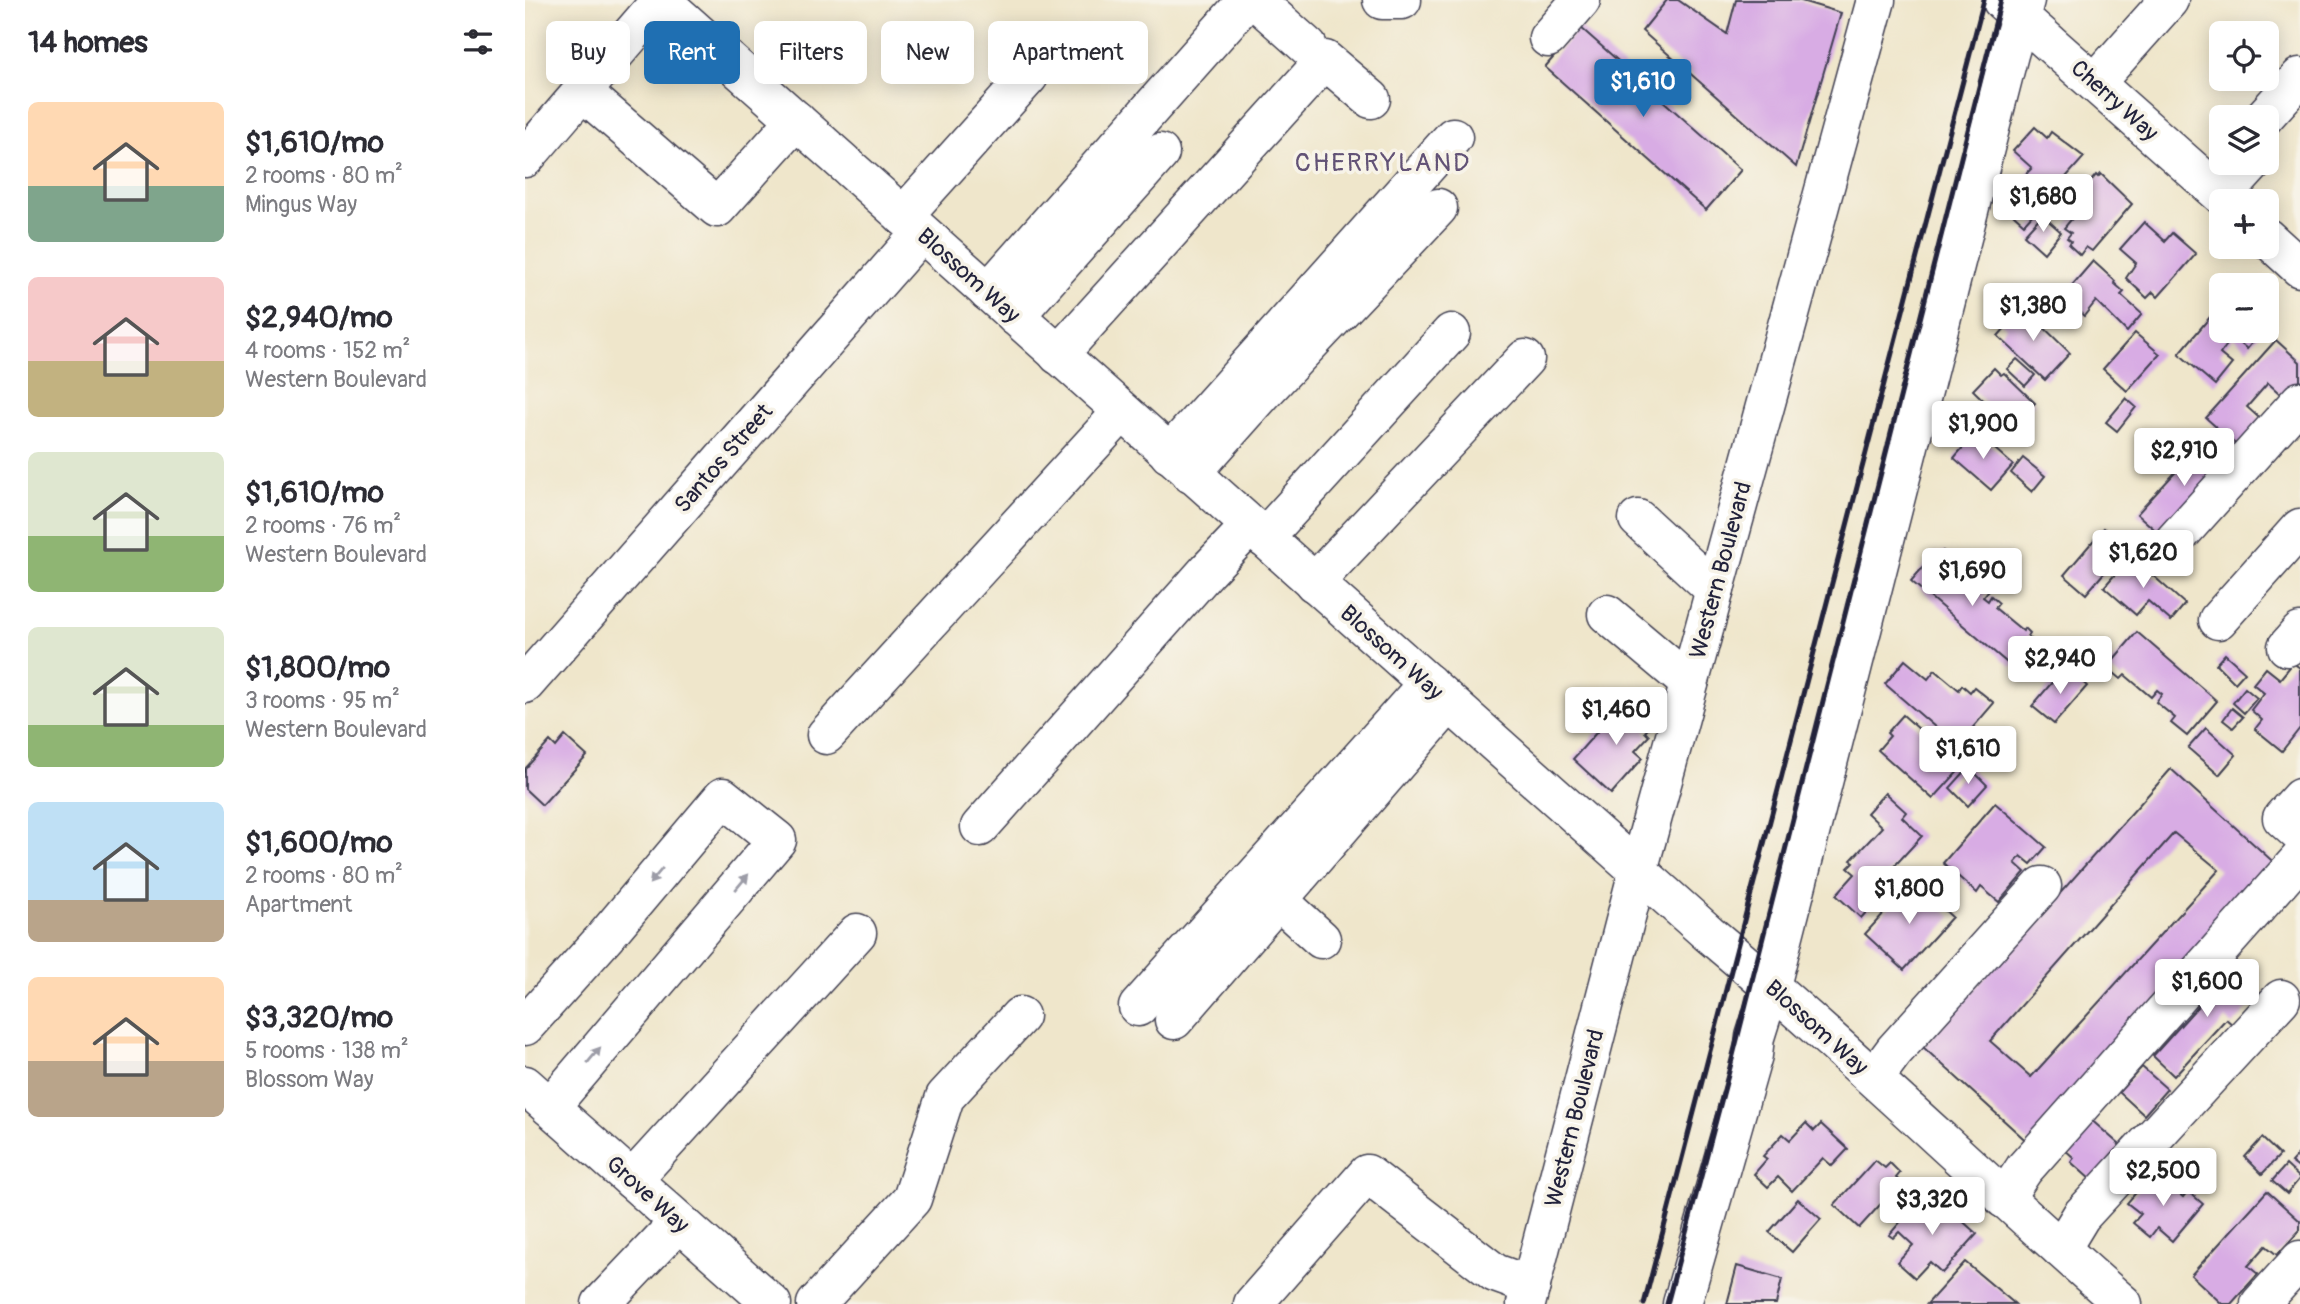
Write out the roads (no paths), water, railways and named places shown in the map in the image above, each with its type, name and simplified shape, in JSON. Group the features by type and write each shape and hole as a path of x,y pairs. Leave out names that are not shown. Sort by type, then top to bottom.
{"street":[{"path":"525,158 661,0"},
{"name":"Blossom Way","path":"661,0 1638,871 1771,986 2123,1304"},
{"path":"1001,304 1247,0"},
{"path":"1255,0 1308,47"},
{"path":"1382,0 1402,0"},
{"path":"1548,38 1581,0"},
{"name":"Western Boulevard","path":"1529,1295 1638,871 1876,0"},
{"path":"2095,83 2169,0"},
{"path":"1682,1304 1771,986 1995,108 2015,5"},
{"name":"Cherry Way","path":"2015,5 2095,83 2221,186"},
{"path":"1058,355 1325,60 1371,99"},
{"path":"2276,105 2300,77"},
{"name":"Santos Street","path":"525,684 912,225 1023,84"},
{"path":"583,92 717,208 796,120"},
{"path":"2279,133 2300,110"},
{"path":"1180,464 1453,138"},
{"path":"1001,304 1160,153"},
{"path":"2221,186 2236,175"},
{"path":"1180,464 1263,393 1437,208"},
{"path":"2279,249 2300,268"},
{"path":"980,827 1208,570 1257,532 1451,333"},
{"path":"1314,583 1525,359"},
{"path":"2174,541 2300,401"},
{"path":"826,736 1122,412"},
{"path":"1638,519 1715,590"},
{"path":"2218,620 2300,528"},
{"path":"1607,614 1689,682"},
{"path":"1174,1020 1278,900 1438,693"},
{"path":"1138,1007 1438,693"},
{"path":"525,1026 606,936 723,797 777,840 538,1096"},
{"path":"2300,798 2282,818 2300,834"},
{"path":"2004,1199 2024,1169 2300,859"},
{"path":"1874,1078 1894,1051 2042,886"},
{"path":"1278,900 1321,939"},
{"path":"632,1180 857,933"},
{"path":"2061,1250 2081,1216 2281,999"},
{"path":"816,1304 912,1199 945,1097 1020,1016"},
{"name":"Grove Way","path":"538,1096 772,1304"},
{"path":"1253,1304 1367,1174 1495,1273 1529,1295"},
{"path":"601,1304 679,1222"},
{"path":"2260,1304 2300,1260"}],"railway":[{"path":"1644,1304 1984,0"},
{"path":"1667,1304 1728,1075 2001,0"}],"district":[{"name":"CHERRYLAND","path":"1383,162"}]}
